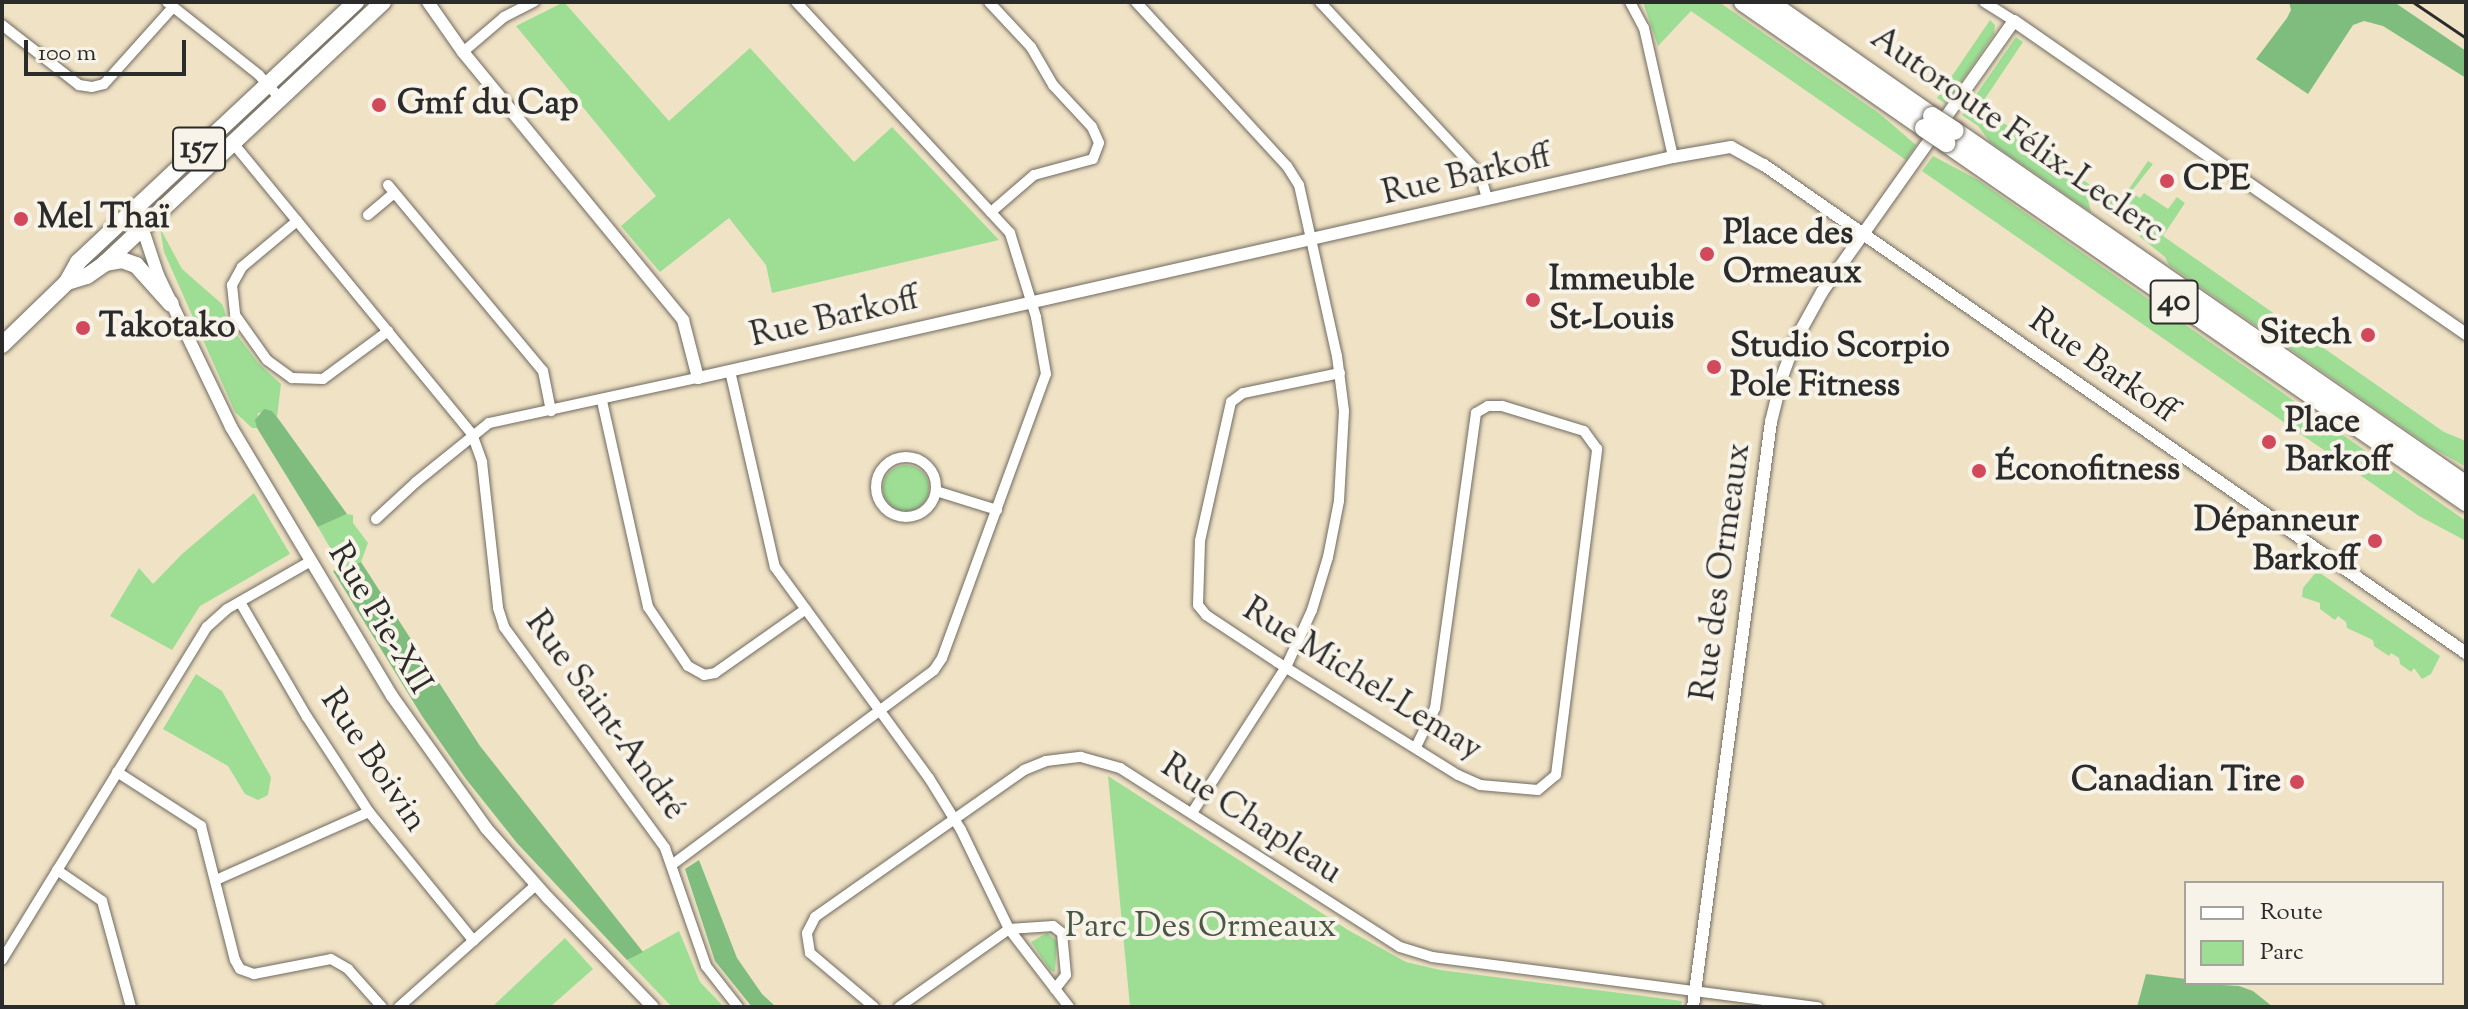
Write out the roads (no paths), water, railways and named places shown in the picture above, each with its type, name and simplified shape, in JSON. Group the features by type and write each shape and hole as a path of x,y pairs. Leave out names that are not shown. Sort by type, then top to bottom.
{"highway":[{"name":"Autoroute Félix-Leclerc","path":"1743,2 1951,137 2466,485"},
{"name":"Autoroute Félix-Leclerc","path":"1769,2 1928,122"},
{"name":"Autoroute Félix-Leclerc","path":"1951,137 2466,502"}],"main road":[{"name":"157","path":"2,345 67,282 78,262 356,2"},
{"name":"157","path":"67,282 87,276 104,264 383,2"},
{"path":"104,264 122,260 136,265 171,304"}],"street":[{"path":"428,2 463,52 683,320 698,378"},
{"path":"463,52 504,17 534,2"},
{"path":"673,864 923,681 942,658 1046,374 1015,239 796,2"},
{"path":"989,2 1031,47 1053,85 1092,127 1099,143 1093,159 1034,175 991,212"},
{"path":"1136,2 1287,166 1302,192 1340,373 1345,449 1335,528 1312,610 1286,667 1192,813"},
{"path":"1320,2 1480,174 1487,199"},
{"path":"1630,2 1644,28 1673,157"},
{"path":"1984,2 2466,334"},
{"path":"2,25 79,85 92,87 104,84 170,4 280,98"},
{"name":"Rue des Ormeaux","path":"1693,1007 1776,398 1806,319 2014,21"},
{"name":"Rue Saint-André","path":"233,143 472,434 482,462 498,608 504,627 665,848 706,966 738,1007"},
{"name":"Rue Barkoff","path":"376,519 472,434 489,423 602,401 1673,157 1734,148 2466,653"},
{"path":"368,215 391,189 543,371 551,411"},
{"name":"Rue Pie-XII","path":"130,213 142,227 171,304 231,427 392,696 433,758 536,885 653,1007"},
{"path":"297,221 242,267 232,285 235,315 267,360 292,378 323,379 388,331"},
{"path":"730,371 775,567 954,819 1009,929 1069,1007"},
{"name":"Rue Michel-Lemay","path":"1340,373 1249,392 1231,402 1200,541 1197,598 1202,611 1286,667 1416,747 1480,785 1538,790 1551,781 1558,767 1597,449 1584,431 1502,406 1486,407 1473,418 1435,708 1416,747"},
{"path":"602,401 648,607 688,666 704,675 715,673 806,609"},
{"path":"912,458 928,467 936,491 927,508 911,517 901,517 883,507 877,482 890,462 912,458"},
{"path":"936,491 997,510"},
{"path":"2,960 203,631 215,618 311,561"},
{"name":"Rue Boivin","path":"240,602 307,717 369,812 474,941"},
{"name":"Rue Chapleau","path":"874,1007 810,953 806,939 815,917 1034,765 1081,757 1120,768 1400,947 1432,957 1818,1007"},
{"path":"117,772 199,823 240,969 254,974 331,959 348,969 382,1007"},
{"path":"216,880 369,812"},
{"path":"57,870 102,901 131,1007"},
{"path":"399,1007 536,885"},
{"path":"899,1007 1009,929 1053,926 1062,933 1066,975 1055,989"}],"railway":[{"path":"2413,2 2466,38"}],"place":[{"name":"Gmf du Cap","path":"379,105"},
{"name":"CPE","path":"2167,181"},
{"name":"Mel Thaï","path":"21,219"},
{"name":"Place des Ormeaux","path":"1707,254"},
{"name":"Immeuble St-Louis","path":"1533,300"},
{"name":"Takotako","path":"83,328"},
{"name":"Sitech","path":"2368,335"},
{"name":"Studio Scorpio Pole Fitness","path":"1714,367"},
{"name":"Place Barkoff","path":"2269,442"},
{"name":"Éconofitness","path":"1979,471"},
{"name":"Dépanneur Barkoff","path":"2375,541"},
{"name":"Canadian Tire","path":"2297,782"}],"park label":[{"name":"Parc Des Ormeaux","path":"1201,928"}]}
